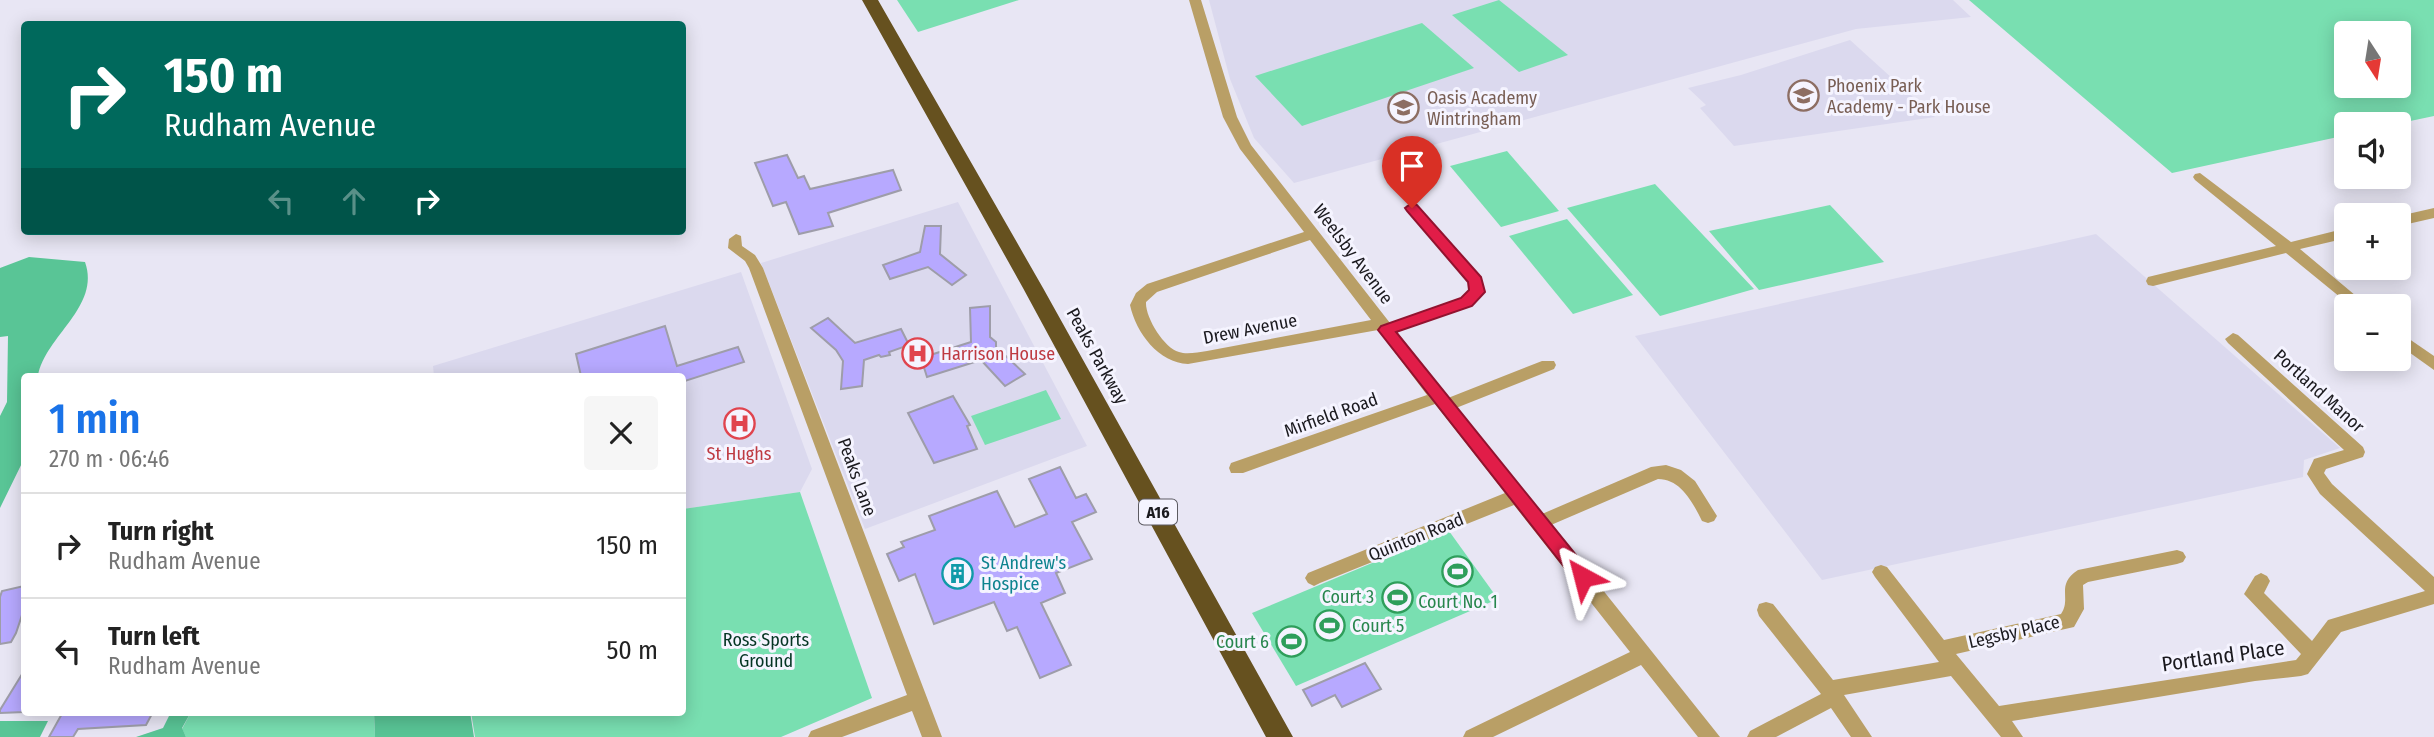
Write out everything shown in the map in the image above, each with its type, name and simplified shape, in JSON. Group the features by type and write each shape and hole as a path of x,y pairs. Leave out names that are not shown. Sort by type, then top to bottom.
{"highway":[{"name":"Peaks Parkway","path":"870,0 1047,312 1280,737"}],"street":[{"name":"Weelsby Avenue","path":"1195,0 1230,117 1245,146 1383,327 1710,737"},
{"path":"2200,177 2346,294"},
{"name":"Drew Avenue","path":"1314,234 1152,288 1140,299 1139,312 1169,355 1194,359 1383,327 1466,302 1477,292 1475,281 1412,208"},
{"path":"2411,218 2434,213"},
{"path":"2153,281 2334,236"},
{"name":"Peaks Lane","path":"736,239 735,248 750,258 756,268 932,737"},
{"name":"Portland Manor","path":"2233,339 2357,452 2320,464 2315,474 2326,489 2434,588"},
{"path":"2411,346 2434,364"},
{"name":"Mirfield Road","path":"1237,468 1548,365"},
{"path":"1540,522 1666,470 1677,475 1697,494 1707,516"},
{"name":"Quinton Road","path":"1314,578 1517,496"},
{"name":"Legsby Place","path":"1940,649 2067,621 2075,609 2075,581 2084,575 2177,557"},
{"path":"1881,572 2013,737"},
{"path":"2261,581 2253,594 2297,640 2314,653"},
{"name":"Portland Place","path":"1997,715 2301,668 2335,626 2434,596"},
{"path":"1766,610 1862,737"},
{"path":"1473,737 1644,654"},
{"path":"1758,737 1831,693 1956,667"},
{"path":"818,737 917,700"}],"shaded area":[{"name":"Oasis Academy Wintringham","path":"1209,0 1953,0 1971,17 1856,29 1294,183 1254,138 1230,79"},
{"name":"Phoenix Park Academy - Park House","path":"1850,40 1935,117 1734,146 1700,108 1706,105 1688,88 1741,75"},
{"name":"Harrison House","path":"958,202 1087,446 865,529 761,263"},
{"path":"2096,234 2340,448 2304,460 2303,477 1822,580 1635,336"},
{"name":"St Hughs","path":"741,272 812,469 800,492 686,509 686,373 434,373 433,366"}],"green space":[{"path":"897,0 1019,0 918,32"},
{"path":"1499,0 1568,55 1519,72 1452,15"},
{"path":"1969,0 2434,0 2434,116 2411,121 2411,112 2334,112 2334,138 2172,173"},
{"path":"1422,23 1474,68 1302,126 1255,76"},
{"path":"1507,151 1559,211 1501,227 1450,166"},
{"path":"1655,184 1754,289 1660,316 1567,208"},
{"path":"1830,205 1884,262 1759,290 1709,231"},
{"path":"1567,219 1633,295 1573,314 1509,236"},
{"path":"29,257 85,262 88,278 79,307 43,361 39,373 21,373 21,465 0,508 0,416 7,402 8,336 0,337 0,268"},
{"path":"1046,390 1061,419 985,445 971,416"},
{"name":"Ross Sports Ground","path":"800,492 872,698 781,737 475,737 472,716 686,716 686,509"},
{"path":"1449,531 1498,599 1296,686 1252,613"},
{"path":"169,716 189,716 182,728 186,737 136,737 163,728"},
{"path":"189,716 374,716 375,737 186,737 182,729"},
{"path":"374,716 471,716 474,737 375,737"},
{"path":"0,721 48,721 40,737 0,737"}],"building":[{"path":"787,155 798,178 804,176 810,189 893,170 901,190 828,213 833,226 799,234 786,202 773,206 755,163"},
{"path":"925,226 941,226 940,254 966,275 952,285 928,267 890,279 883,265 920,252"},
{"path":"990,306 990,337 996,342 996,347 1025,374 1005,386 981,360 927,377 921,358 971,342 970,308"},
{"path":"828,318 855,343 901,329 909,345 889,352 890,355 864,360 862,386 841,389 843,361 836,350 811,328"},
{"path":"665,326 677,366 738,347 744,362 686,381 686,373 580,373 576,354"},
{"name":"Harrison House","path":"953,396 970,425 967,426 977,449 934,463 908,413"},
{"name":"St Andrew's Hospice","path":"1060,467 1076,498 1086,494 1096,512 1072,522 1092,559 1056,573 1065,593 1041,603 1071,665 1040,678 1017,627 1007,631 994,602 934,624 915,574 899,581 887,554 904,547 901,542 935,530 929,516 997,491 1015,527 1047,514 1029,479"},
{"path":"21,587 21,618 11,642 0,644 0,597 2,591"},
{"path":"1365,663 1381,689 1342,707 1335,695 1312,706 1303,690"},
{"path":"21,676 21,712 0,713"},
{"path":"61,716 151,716 146,725 78,729 73,737 49,737"}],"place":[{"name":"Phoenix Park Academy - Park House","path":"1804,96"},
{"name":"Oasis Academy Wintringham","path":"1404,108"},
{"name":"Harrison House","path":"918,354"},
{"name":"St Hughs","path":"739,423"},
{"name":"Court No. 1","path":"1458,571"},
{"name":"St Andrew's Hospice","path":"958,573"},
{"name":"Court 3","path":"1397,597"},
{"name":"Court 5","path":"1329,626"},
{"name":"Court 6","path":"1292,642"}],"route":[{"path":"1412,208 1475,281 1477,292 1466,302 1386,330 1583,577"}]}
